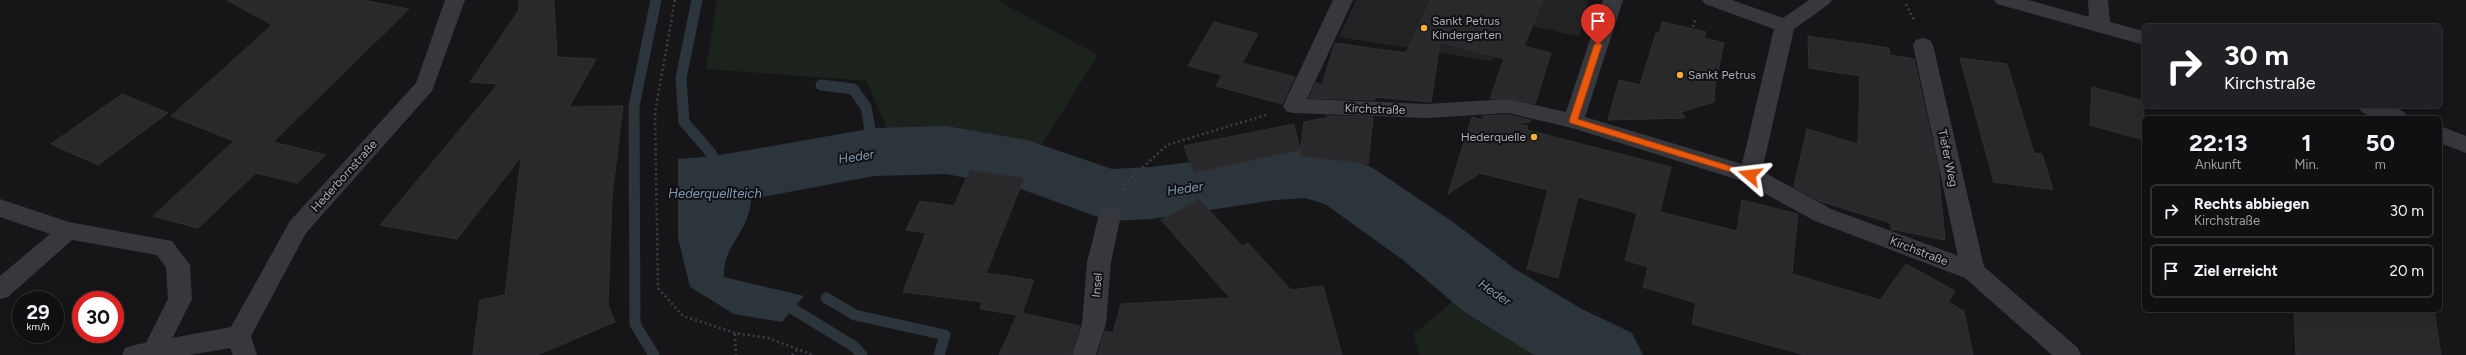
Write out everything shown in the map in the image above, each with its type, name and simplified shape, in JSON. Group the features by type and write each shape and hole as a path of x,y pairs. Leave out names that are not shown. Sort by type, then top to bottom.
{"street":[{"name":"Hederbornstraße","path":"242,345 298,227 425,86 455,0"},
{"path":"1293,106 1343,0"},
{"path":"1573,121 1613,0"},
{"path":"1712,0 1785,26"},
{"path":"1750,175 1785,26 1822,0"},
{"path":"2004,0 2142,37"},
{"path":"2098,0 2100,26"},
{"name":"Tiefer Weg","path":"1923,45 1973,271"},
{"name":"Kirchstraße","path":"1293,106 1427,111 1508,106 1573,121 1750,175 1823,215 1973,271 2070,355"},
{"path":"2372,108 2393,116"},
{"path":"2442,135 2466,145"},
{"path":"0,208 68,231 164,247 178,265 180,299 144,353"},
{"name":"Insel","path":"1084,355 1094,324 1099,262 1110,216"},
{"path":"0,290 68,231"},
{"path":"144,353 242,345"}],"path":[{"path":"675,0 655,112 658,288 683,316 735,333 768,338 813,355"},
{"path":"1126,183 1167,145 1293,106"},
{"path":"735,333 736,355"},
{"path":"792,355 798,349"}],"shaded area":[{"path":"717,0 997,0 1098,55 1034,157 889,134 867,81 706,69"},
{"name":"Sankt Petrus Kindergarten","path":"1356,0 1588,0 1579,37 1508,20 1492,61 1339,37"},
{"path":"1468,289 1544,344 1567,355 1419,355 1414,334"}],"water":[{"name":"Hederquellteich","path":"751,153 752,197 745,223 728,254 724,268 724,277 804,296 782,322 734,314 690,287 678,238 678,159"}],"building":[{"path":"227,0 363,0 409,9 273,142 326,155 297,183 256,173 198,228 153,216 234,141 171,116 272,25"},
{"path":"519,0 554,0 557,57 596,59 569,107 623,106 612,196 608,305 615,322 537,355 473,355 480,300 505,295 521,157 457,239 380,225 498,84 470,82 519,10"},
{"path":"1431,0 1543,0 1524,46 1551,53 1535,104 1508,98 1490,99 1504,59 1440,42 1431,102 1375,97 1375,100 1309,98 1316,83 1322,85 1335,43 1406,53"},
{"path":"1214,22 1258,34 1242,63 1295,77 1282,104 1216,86 1222,75 1188,66"},
{"name":"Sankt Petrus","path":"1662,22 1706,32 1704,38 1724,43 1715,85 1714,102 1681,112 1685,118 1608,120 1619,80 1640,85 1656,33 1660,32"},
{"path":"1808,36 1889,48 1890,55 1914,59 1938,168 1945,240 1891,229 1891,223 1819,201 1794,187 1807,129 1858,144 1860,76 1809,68"},
{"path":"1960,58 2007,64 2034,153 2042,154 2053,190 1994,182"},
{"path":"2092,87 2142,100 2144,116 2142,116 2142,139 2090,125"},
{"path":"122,94 168,113 98,165 51,144"},
{"path":"1508,115 1530,120 1530,122 1516,123 1528,126 1527,130 1671,167 1660,212 1737,231 1742,200 1798,214 1792,274 1880,300 1906,264 1955,291 1948,302 1964,311 1973,355 1805,355 1692,324 1696,303 1643,287 1648,267 1625,260 1637,213 1578,197 1558,278 1527,269 1548,190 1480,173 1448,194 1472,117 1482,120 1483,116"},
{"path":"1327,116 1373,117 1368,164 1300,156 1304,122 1331,117"},
{"path":"1294,124 1300,150 1194,173 1184,146"},
{"path":"970,170 1024,178 986,273 1034,280 1022,313 1080,326 1071,355 999,355 1017,315 980,309 982,302 903,292 926,233 906,230 920,201 954,206"},
{"path":"1199,199 1242,246 1248,243 1291,290 1323,286 1342,355 1098,355 1105,331 1113,333 1121,304 1230,298 1161,220"},
{"path":"2294,312 2434,312 2441,355 2296,355"}],"waterway":[{"name":"Heder","path":"654,355 635,324 634,106 656,0"},
{"name":"Heder","path":"697,0 681,78 684,122 711,153 717,171"},
{"path":"821,85 853,89 866,107 874,152"},
{"name":"Heder","path":"720,180 874,152 946,150 1027,165 1109,195 1151,193 1276,175 1305,173 1327,177 1349,186 1428,241 1489,290 1554,330 1605,355"},
{"path":"826,298 855,315 945,335 939,355"},
{"name":"Heder","path":"780,305 788,306 855,347 862,355"}],"place":[{"name":"Sankt Petrus Kindergarten","path":"1424,28"},
{"name":"Sankt Petrus","path":"1680,75"},
{"name":"Hederquelle","path":"1534,137"}],"route":[{"path":"1598,45 1573,121 1750,175"}]}
